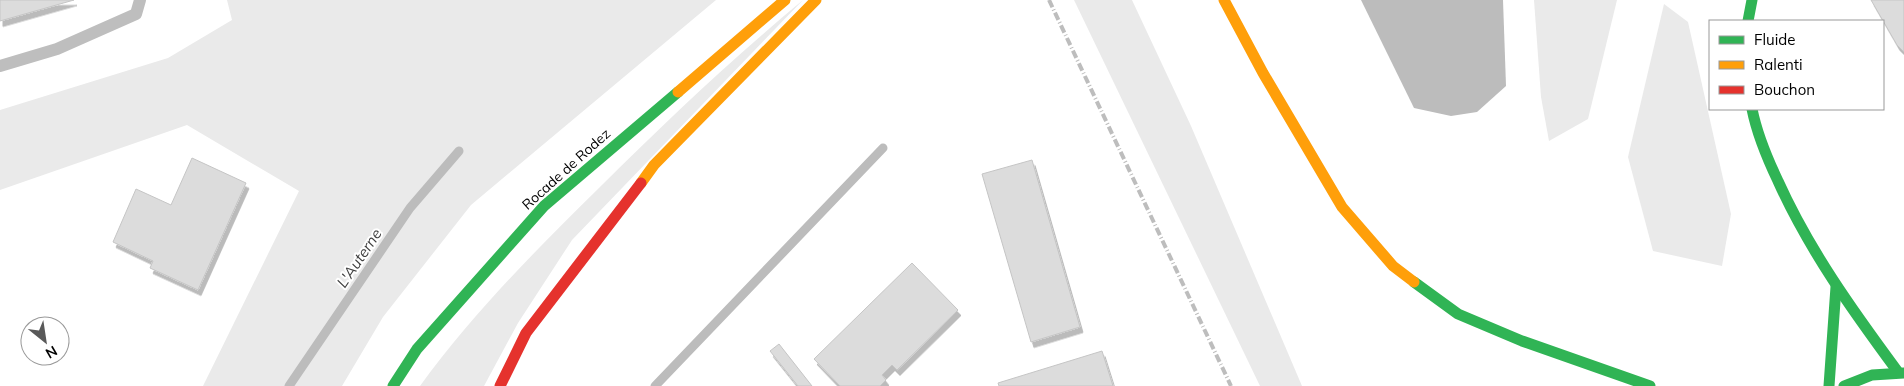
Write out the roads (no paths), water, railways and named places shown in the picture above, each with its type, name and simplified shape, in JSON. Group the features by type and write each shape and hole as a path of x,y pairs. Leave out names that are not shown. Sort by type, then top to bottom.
{"main road":[{"name":"Rocade de Rodez","path":"393,386 416,349 544,206 785,0"},
{"path":"500,386 526,332 654,165 816,0"},
{"path":"1224,0 1263,73 1342,207 1393,266 1458,314 1522,341 1650,386"},
{"path":"1748,20 1752,0"},
{"path":"1752,110 1755,128 1789,207 1836,287 1901,373"},
{"path":"1828,386 1831,374 1836,287"},
{"path":"1844,386 1872,375 1901,373"}],"lane":[{"path":"0,66 57,49 136,14 140,0"}],"waterway":[{"path":"655,386 883,148"},
{"name":"L'Auterne","path":"289,386 410,208 459,151"}],"railway":[{"path":"1049,0 1231,386"}]}
